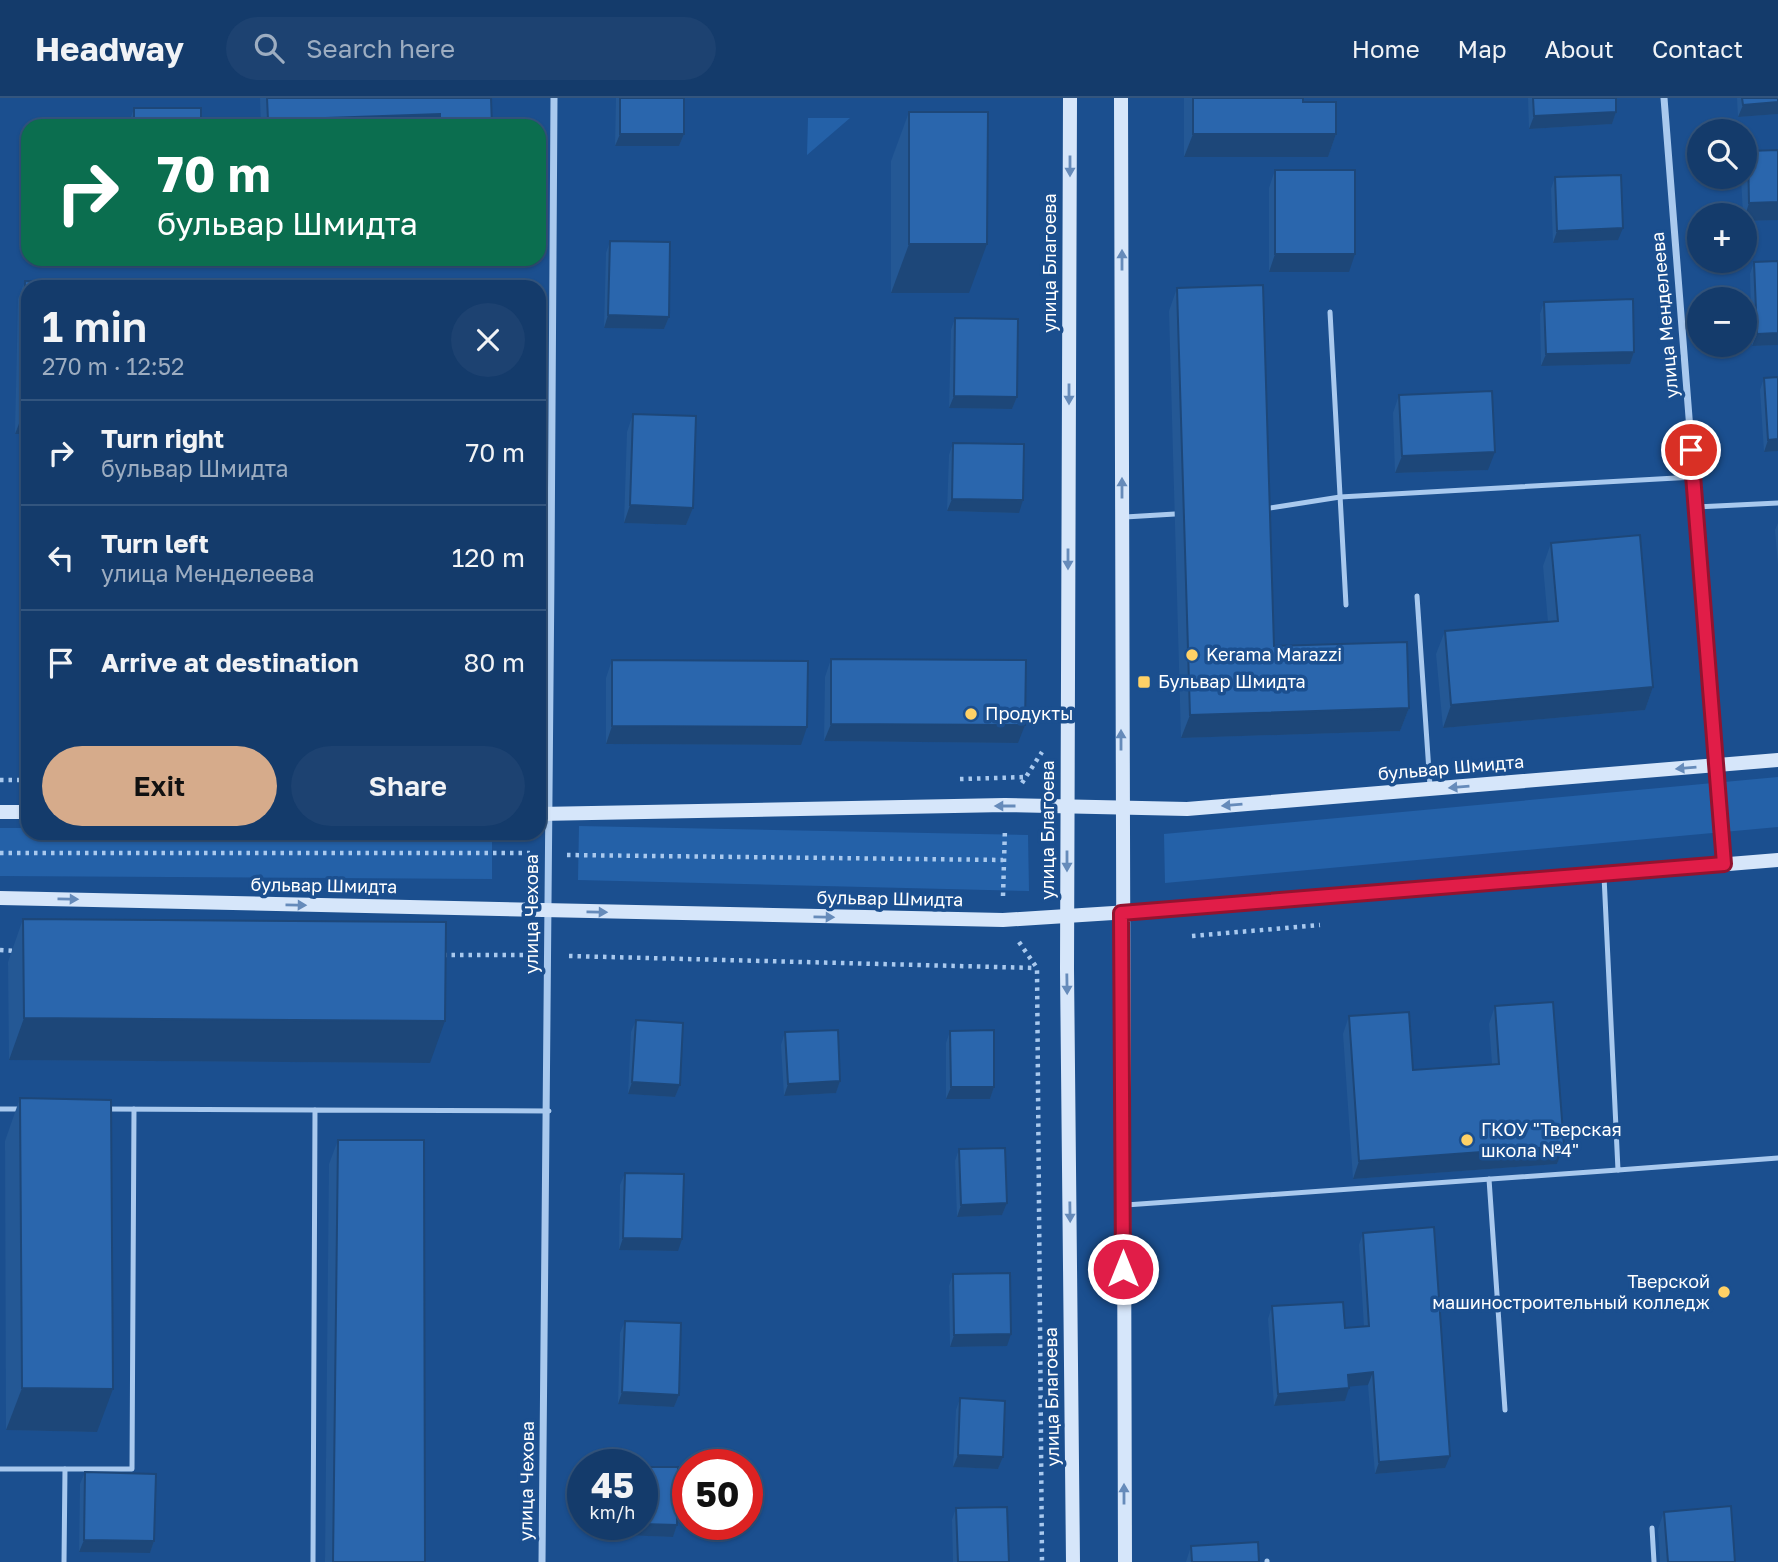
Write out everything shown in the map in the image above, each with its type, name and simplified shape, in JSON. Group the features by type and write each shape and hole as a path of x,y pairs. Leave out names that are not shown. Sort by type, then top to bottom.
{"street":[{"name":"улица Чехова","path":"546,671 554,98"},
{"name":"улица Благоева","path":"1070,98 1067,916 1073,1562"},
{"path":"1121,98 1121,913 1125,1562"},
{"name":"улица Менделеева","path":"1664,98 1724,864"},
{"name":"бульвар Шмидта","path":"546,814 1068,807 1187,809 1778,760"},
{"path":"0,812 21,813"},
{"name":"улица Чехова","path":"542,1562 550,1111 547,956 549,853 546,830"},
{"name":"бульвар Шмидта","path":"0,898 1003,920 1121,913 1778,860"}],"lane":[{"path":"1330,312 1346,605"},
{"path":"1261,510 1340,497 1693,477"},
{"path":"1696,507 1778,503"},
{"path":"1122,517 1175,514"},
{"path":"1417,596 1430,789"},
{"path":"1604,873 1618,1170"},
{"path":"0,1109 27,1109"},
{"path":"94,1109 550,1111"},
{"path":"0,1469 132,1469 134,1109"},
{"path":"313,1562 315,1110"},
{"path":"1123,1205 1778,1158"},
{"path":"1489,1179 1505,1410"},
{"path":"65,1469 65,1562"},
{"path":"1652,1528 1654,1562"}],"path":[{"path":"0,780 21,780"},
{"path":"0,853 549,853 1003,860"},
{"path":"0,950 27,951"},
{"path":"438,954 1037,968"}],"shaded area":[{"path":"808,118 850,118 807,155"},
{"path":"1778,777 1778,827 1165,883 1164,834"},
{"path":"579,826 1028,835 1029,891 578,880"},
{"path":"0,828 21,828 21,840 492,840 492,879 0,876"}],"building":[{"path":"267,98 491,98 492,119 440,119 440,114 268,119"},
{"path":"620,98 684,98 684,134 620,134"},
{"path":"1193,98 1303,98 1303,102 1336,102 1336,134 1193,134"},
{"path":"1533,98 1616,98 1616,112 1534,116"},
{"path":"1742,98 1778,98 1778,102 1743,105"},
{"path":"134,108 201,108 201,119 134,119"},
{"path":"909,112 988,112 987,244 909,244"},
{"path":"1778,150 1778,202 1749,203 1749,189 1757,189 1757,151"},
{"path":"1275,170 1355,170 1355,254 1275,254"},
{"path":"1621,175 1623,228 1557,231 1555,177"},
{"path":"610,241 670,242 669,317 608,315"},
{"path":"1778,261 1778,333 1757,334 1754,273 1757,273 1757,262"},
{"path":"1263,285 1274,646 1407,642 1409,708 1190,715 1177,288"},
{"path":"1633,299 1634,352 1546,354 1544,302"},
{"path":"955,318 1018,319 1017,397 954,396"},
{"path":"1778,377 1778,439 1768,440 1764,378"},
{"path":"1492,391 1495,452 1402,456 1399,395"},
{"path":"633,414 696,416 693,508 630,505"},
{"path":"953,443 1024,444 1023,500 952,499"},
{"path":"1640,535 1653,687 1451,705 1445,631 1558,621 1551,543"},
{"path":"831,659 1026,660 1025,725 831,724"},
{"path":"612,660 808,661 807,727 612,726"},
{"path":"23,919 446,922 445,1021 24,1018"},
{"path":"1553,1002 1564,1146 1359,1161 1349,1016 1409,1012 1413,1070 1499,1064 1495,1006"},
{"path":"636,1020 683,1023 680,1085 632,1082"},
{"path":"838,1030 840,1081 788,1084 785,1032"},
{"path":"994,1030 994,1087 951,1087 950,1031"},
{"path":"20,1098 111,1100 113,1389 22,1388"},
{"path":"338,1140 424,1140 425,1562 333,1562"},
{"path":"1005,1148 1007,1203 961,1205 959,1149"},
{"path":"625,1173 684,1174 682,1239 623,1238"},
{"path":"1434,1227 1450,1456 1379,1462 1373,1372 1348,1375 1349,1388 1278,1394 1272,1306 1343,1302 1345,1328 1369,1326 1363,1233"},
{"path":"1010,1273 1011,1334 954,1335 953,1274"},
{"path":"625,1321 681,1323 679,1395 622,1392"},
{"path":"960,1398 1005,1401 1003,1457 958,1455"},
{"path":"658,1467 672,1467 672,1525 658,1524"},
{"path":"85,1472 156,1474 154,1541 84,1540"},
{"path":"1731,1506 1735,1562 1668,1562 1664,1512"},
{"path":"1007,1507 1009,1562 958,1562 956,1508"},
{"path":"1258,1542 1259,1562 1192,1562 1191,1546"}],"place":[{"name":"Kerama Marazzi","path":"1192,655"},
{"name":"Бульвар Шмидта","path":"1144,682"},
{"name":"Продукты","path":"971,714"},
{"name":"ГКОУ \"Тверская школа №4\"","path":"1467,1140"},
{"name":"Тверской машиностроительный колледж","path":"1724,1292"}],"route":[{"path":"1123,1269 1121,913 1724,864 1691,450"}]}
